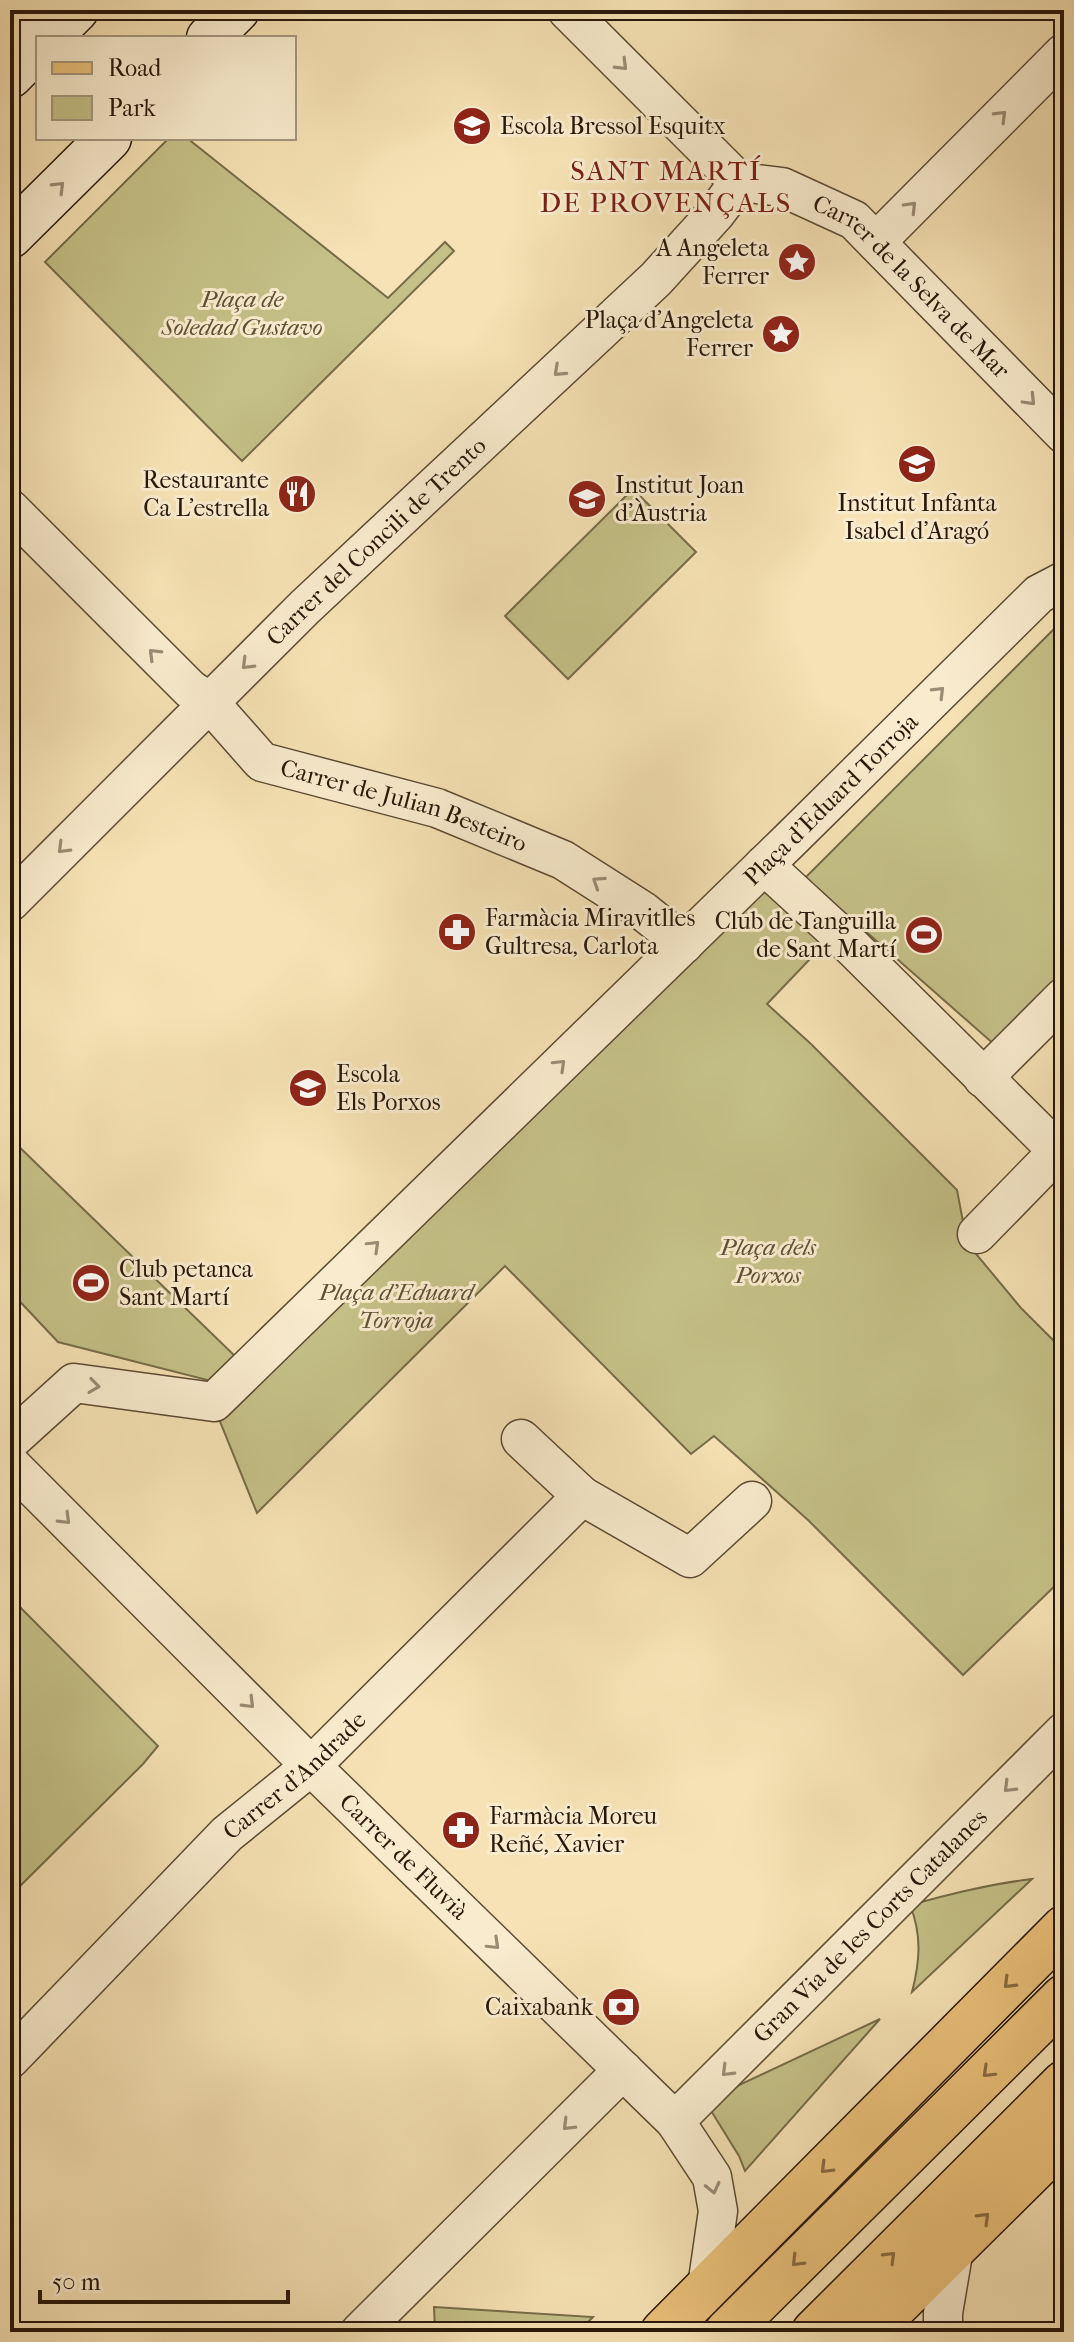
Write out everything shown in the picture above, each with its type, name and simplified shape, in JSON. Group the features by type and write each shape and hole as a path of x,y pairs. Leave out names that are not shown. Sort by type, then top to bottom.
{"main road":[{"path":"663,2332 1064,1928"},
{"path":"727,2332 1064,1997"},
{"path":"814,2332 1064,2083"},
{"path":"869,2332 1064,2139"}],"street":[{"path":"211,36 237,10"},
{"path":"567,10 739,182"},
{"path":"876,242 1064,53"},
{"path":"10,236 107,140"},
{"name":"Carrer de la Selva de Mar","path":"739,182 782,187 854,220 1064,434"},
{"name":"Carrer del Concili de Trento","path":"10,902 305,607 649,286 716,213 739,182"},
{"name":"Carrer de Julian Besteiro","path":"10,509 190,689 209,702 262,762 437,808 563,860 643,911 684,944"},
{"name":"Plaça d'Eduard Torroja","path":"10,1441 74,1383 214,1402 1039,594 1064,581"},
{"path":"764,865 838,933 1058,1151 977,1234"},
{"path":"983,1078 1053,1008"},
{"path":"521,1439 582,1496 690,1558 752,1501"},
{"name":"Carrer de Fluvià","path":"10,1464 311,1766 675,2121 712,2177 718,2211 707,2287"},
{"name":"Carrer d'Andrade","path":"10,2059 227,1834 311,1766 582,1496"},
{"name":"Gran Via de les Corts Catalanes","path":"675,2121 1064,1732"},
{"path":"360,2332 623,2070"},
{"path":"943,2332 943,2313 954,2248"}],"green space":[{"name":"Plaça de Soledad Gustavo","path":"167,140 190,140 388,298 445,242 454,251 242,461 45,262"},
{"path":"633,489 696,552 568,679 505,616"},
{"path":"1064,619 1064,979 996,1046 805,878"},
{"name":"Plaça dels Porxos","path":"765,872 831,937 767,1004 957,1190 967,1243 1021,1308 1064,1351 1064,1577 963,1675 808,1520 714,1436 691,1454 505,1266 257,1513 217,1414"},
{"path":"10,1138 238,1359 215,1382 58,1342 10,1291"},
{"path":"10,1597 158,1746 10,1896"},
{"path":"1032,1879 912,1992 918,1948 910,1905"},
{"path":"880,2019 745,2171 705,2101"},
{"path":"434,2307 593,2317 578,2332 435,2332"}],"place":[{"name":"Escola Bressol Esquitx","path":"472,126"},
{"name":"A Angeleta Ferrer","path":"797,262"},
{"name":"Plaça d'Angeleta Ferrer","path":"781,334"},
{"name":"Institut Infanta Isabel d'Aragó","path":"917,464"},
{"name":"Restaurante Ca L'estrella","path":"297,494"},
{"name":"Institut Joan d'Àustria","path":"587,499"},
{"name":"Farmàcia Miravitlles Gultresa, Carlota","path":"457,932"},
{"name":"Club de Tanguilla de Sant Martí","path":"924,935"},
{"name":"Escola Els Porxos","path":"308,1088"},
{"name":"Club petanca Sant Martí","path":"91,1283"},
{"name":"Farmàcia Moreu Reñé, Xavier","path":"461,1830"},
{"name":"Caixabank","path":"621,2007"}],"district":[{"name":"SANT MARTÍ DE PROVENÇALS","path":"666,186"}]}
